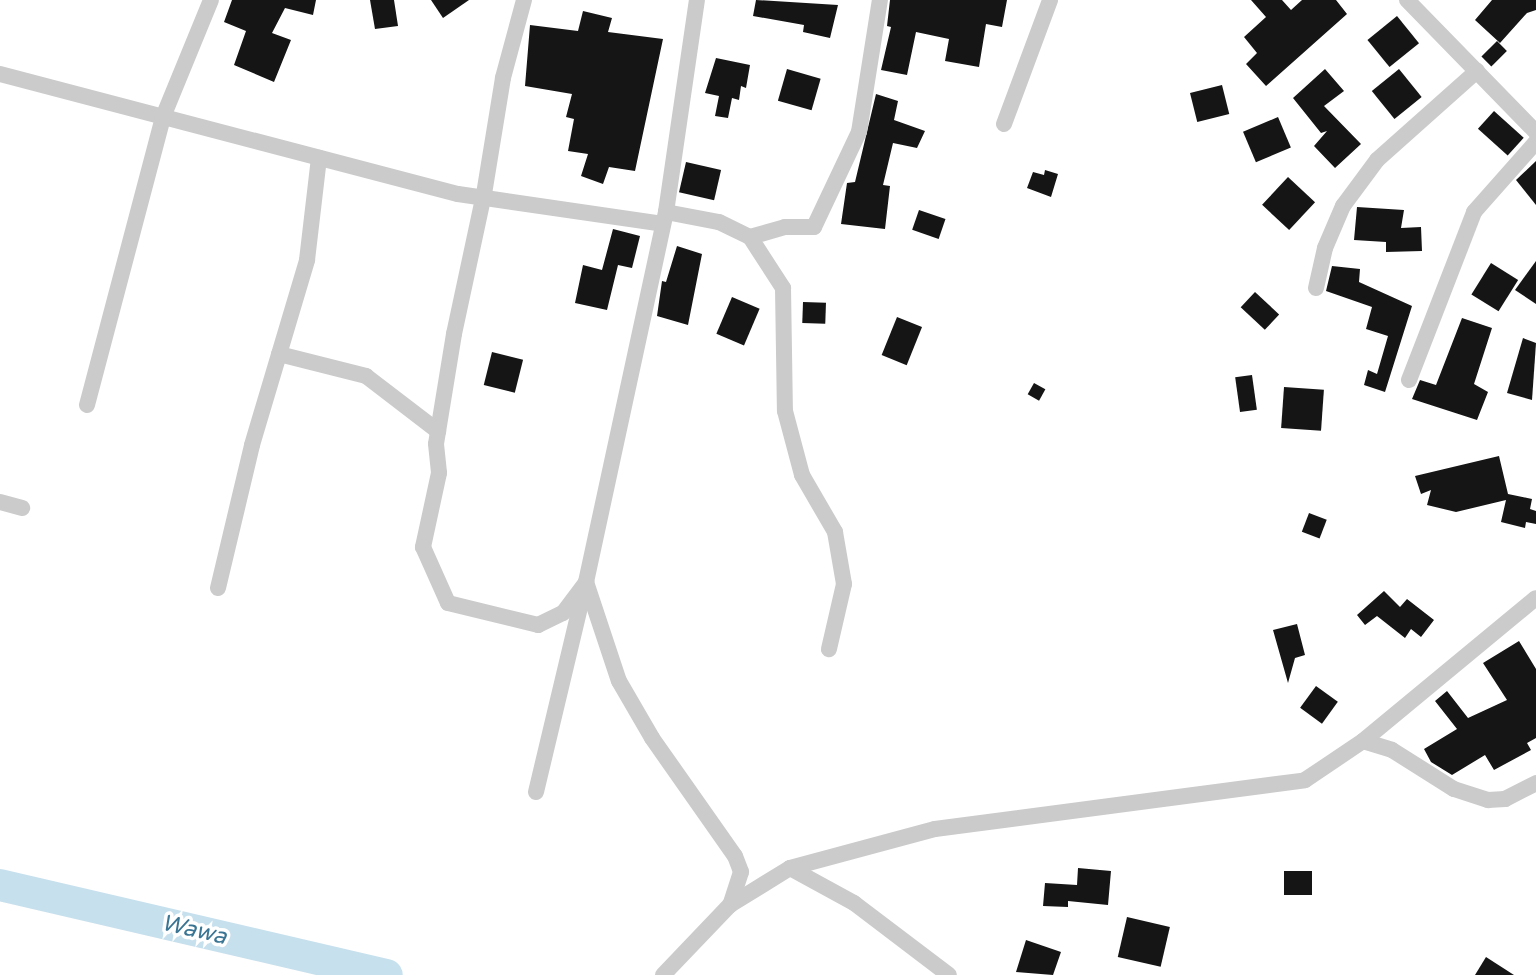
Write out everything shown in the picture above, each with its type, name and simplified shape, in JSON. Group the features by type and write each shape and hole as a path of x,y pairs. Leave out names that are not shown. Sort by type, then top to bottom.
{"street":[{"path":"87,405 163,117 211,0"},
{"path":"524,0 503,78 484,194 438,432 439,473 423,547 448,603 538,625 563,613 586,582"},
{"path":"536,792 586,582 664,218 697,0"},
{"path":"750,237 785,227 814,227 859,132 880,0"},
{"path":"1004,124 1050,0"},
{"path":"1407,0 1536,132"},
{"path":"1316,288 1325,248 1343,206 1377,160 1477,71"},
{"path":"0,74 458,194 484,194 664,218 719,222 750,237 783,288 785,411 802,475 835,532 844,584 829,649"},
{"path":"1409,380 1474,212 1536,142"},
{"path":"218,589 279,354 307,260 319,158"},
{"path":"279,354 366,376 438,432"},
{"path":"0,502 22,508"},
{"path":"586,582 619,681 652,738 735,856 741,872 730,905"},
{"path":"663,975 730,905 790,868 935,829 1305,780 1363,741 1535,596"},
{"path":"1363,741 1392,750 1454,789 1488,800 1505,799 1536,783"},
{"path":"790,868 854,902 949,975"}],"building":[{"path":"232,0 316,0 313,15 285,8 272,33 291,40 274,82 234,65 246,31 224,22"},
{"path":"370,0 394,0 398,26 375,29"},
{"path":"431,0 469,0 443,18"},
{"path":"756,0 838,5 830,38 803,32 804,25 753,16"},
{"path":"890,0 1007,0 1002,27 986,24 979,67 945,61 949,39 916,32 907,75 881,70 891,27 887,26"},
{"path":"1251,0 1282,0 1291,10 1302,0 1336,0 1347,14 1266,86 1246,64 1257,53 1244,37 1266,17"},
{"path":"1492,0 1536,0 1536,10 1527,13 1500,43 1475,20"},
{"path":"583,11 612,18 608,32 663,39 635,171 609,167 603,184 581,176 588,154 568,151 574,119 566,117 572,94 525,86 530,25 578,31"},
{"path":"1397,16 1419,43 1389,67 1367,40"},
{"path":"1497,41 1507,51 1491,66 1481,57"},
{"path":"716,58 750,65 746,88 741,86 739,100 732,98 728,118 715,116 719,96 705,93"},
{"path":"787,69 821,79 812,110 778,101"},
{"path":"1325,69 1344,91 1324,106 1361,144 1335,168 1314,146 1327,131 1321,133 1293,98"},
{"path":"1399,69 1422,97 1394,119 1372,91"},
{"path":"1222,85 1229,114 1197,122 1190,93"},
{"path":"876,94 898,101 894,120 925,131 917,148 893,143 883,185 890,186 885,229 841,224 847,183 855,182"},
{"path":"1494,111 1524,138 1508,156 1478,129"},
{"path":"1278,117 1291,147 1256,162 1243,132"},
{"path":"1536,161 1536,205 1516,180"},
{"path":"686,162 721,170 714,200 679,192"},
{"path":"1045,170 1058,174 1051,197 1027,188 1033,172 1044,175"},
{"path":"1288,177 1315,202 1289,230 1262,205"},
{"path":"1357,207 1404,210 1401,228 1421,227 1422,251 1386,252 1386,242 1354,240"},
{"path":"919,210 945,219 939,239 912,230"},
{"path":"613,229 640,236 632,268 618,265 607,310 575,303 583,265 602,270"},
{"path":"677,246 702,254 688,325 657,316 662,281 666,282"},
{"path":"1536,261 1536,304 1515,290"},
{"path":"1491,263 1518,280 1499,311 1471,294"},
{"path":"1332,266 1360,269 1359,282 1412,306 1385,392 1364,385 1368,370 1377,374 1388,336 1366,329 1372,307 1326,291"},
{"path":"1255,292 1279,315 1265,330 1241,307"},
{"path":"732,297 760,309 744,346 716,334"},
{"path":"803,302 826,303 825,324 802,323"},
{"path":"897,317 922,327 907,365 882,355"},
{"path":"1462,318 1492,328 1474,384 1488,392 1477,420 1412,399 1420,380 1436,385"},
{"path":"1523,338 1536,343 1532,400 1507,393"},
{"path":"492,352 523,360 515,393 484,385"},
{"path":"1252,375 1257,410 1240,412 1235,377"},
{"path":"1034,383 1045,389 1039,401 1028,394"},
{"path":"1284,387 1324,390 1321,431 1281,428"},
{"path":"1499,456 1508,494 1532,499 1530,509 1536,511 1536,524 1526,522 1525,528 1501,522 1506,500 1456,512 1427,505 1431,490 1421,494 1415,476"},
{"path":"1309,513 1327,520 1320,538 1302,532"},
{"path":"1384,591 1400,607 1407,599 1434,620 1421,637 1411,629 1405,638 1377,616 1365,625 1357,615"},
{"path":"1297,624 1305,655 1295,658 1288,683 1273,630"},
{"path":"1519,641 1536,669 1536,738 1527,743 1531,750 1494,770 1485,755 1452,775 1431,762 1424,749 1457,729 1435,701 1447,691 1468,718 1507,700 1483,663"},
{"path":"1316,686 1338,702 1322,724 1300,708"},
{"path":"1078,868 1111,871 1108,905 1068,901 1068,907 1043,906 1045,883 1077,885"},
{"path":"1284,871 1312,871 1312,895 1284,895"},
{"path":"1127,917 1170,927 1161,967 1118,957"},
{"path":"1026,940 1061,952 1053,975 1016,972"},
{"path":"1486,957 1514,975 1475,975"}],"waterway":[{"name":"Wawa","path":"0,885 387,975"}]}
